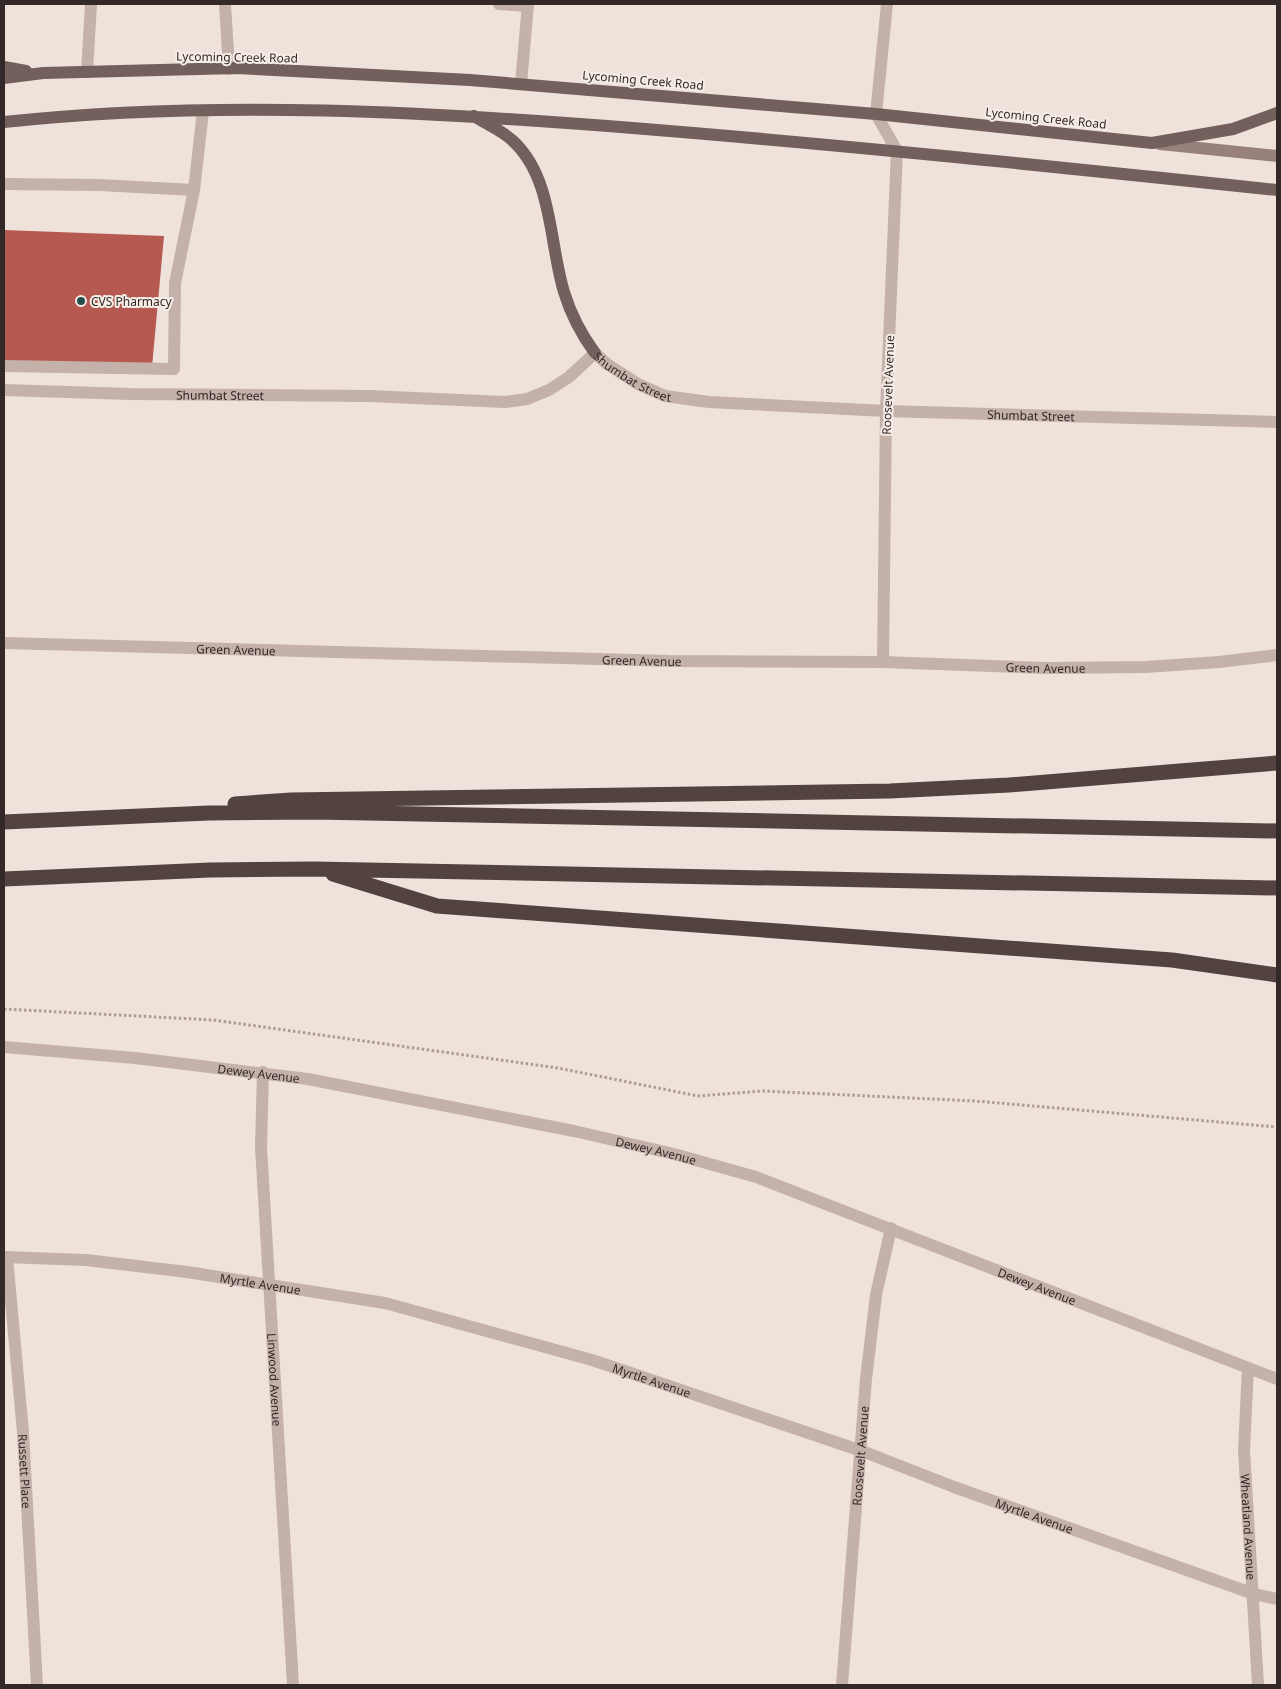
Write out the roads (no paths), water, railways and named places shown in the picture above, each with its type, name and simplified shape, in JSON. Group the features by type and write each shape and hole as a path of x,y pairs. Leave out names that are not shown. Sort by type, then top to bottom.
{"highway":[{"path":"103,817 291,800 890,791 1018,785 1277,763"},
{"path":"4,822 103,817 315,812 1277,831"},
{"path":"4,879 210,870 314,869 1277,888"},
{"path":"314,869 437,906 1172,960 1277,976"}],"main road":[{"path":"4,67 43,73"},
{"name":"Lycoming Creek Road","path":"4,78 43,73 229,68 521,84 876,114 1277,156"},
{"path":"4,122 53,117 239,109 472,115 897,151 1277,190"},
{"path":"1152,143 1233,129 1277,113"},
{"path":"472,115 513,140 532,165 544,200 564,291 581,335 595,353"}],"street":[{"path":"87,72 91,4"},
{"path":"225,4 229,68"},
{"path":"498,4 528,5 521,84"},
{"path":"887,4 876,114 897,151"},
{"path":"4,366 174,369 175,283 194,190 203,111"},
{"name":"Roosevelt Avenue","path":"883,662 886,411 897,151"},
{"path":"4,184 99,185 194,190"},
{"name":"Shumbat Street","path":"4,390 130,394 369,396 504,402 527,399 549,390 569,377 595,353 607,364 638,384 665,396 709,402 886,411 1277,422"},
{"name":"Green Avenue","path":"4,644 66,643 670,661 883,662 1046,668 1146,667 1219,662 1277,655"},
{"name":"Dewey Avenue","path":"4,1048 135,1058 263,1072 308,1079 574,1131 674,1154 756,1177 1277,1378"},
{"name":"Linwood Avenue","path":"263,1072 261,1147 271,1286 293,1685"},
{"name":"Roosevelt Avenue","path":"842,1685 862,1451 866,1379 876,1295 891,1228"},
{"name":"Myrtle Avenue","path":"6,1257 95,1261 187,1272 386,1303 592,1360 862,1451 954,1487 1254,1594 1277,1599"},
{"name":"Russett Place","path":"6,1257 22,1432 37,1685"},
{"name":"Wheatland Avenue","path":"1248,1368 1244,1450 1258,1685"}],"place":[{"name":"CVS Pharmacy","path":"81,301"}]}
